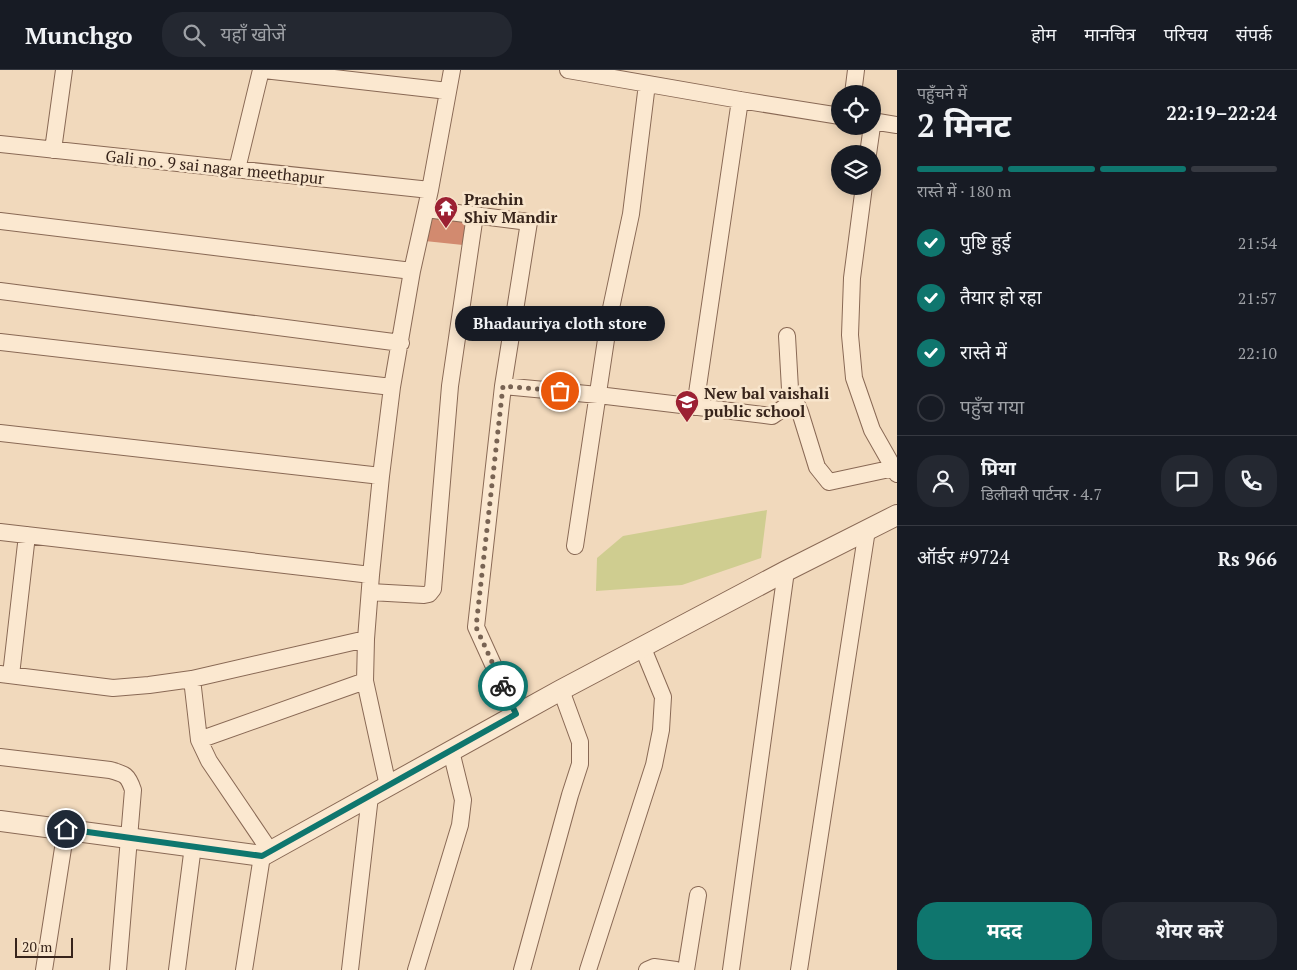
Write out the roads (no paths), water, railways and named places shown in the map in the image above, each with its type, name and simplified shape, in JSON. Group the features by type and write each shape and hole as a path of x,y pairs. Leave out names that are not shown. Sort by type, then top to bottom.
{"street":[{"path":"53,150 64,70"},
{"path":"237,169 262,70 448,91"},
{"path":"388,786 365,681 371,575 392,387 412,271 430,190 452,70"},
{"path":"568,70 831,115"},
{"path":"854,85 856,70"},
{"path":"575,546 610,313 631,214 647,84"},
{"path":"696,407 740,100"},
{"path":"881,122 897,125"},
{"name":"Gali no . 9 sai nagar meethapur","path":"0,144 430,190"},
{"path":"787,336 790,389 817,467 829,482 895,471 872,430 854,378 850,335 852,278 863,195"},
{"path":"426,209 528,222 503,386 476,627 516,714"},
{"path":"370,592 424,595 429,594 433,589 450,386 475,215"},
{"path":"0,221 412,271"},
{"path":"0,291 401,343"},
{"path":"0,342 392,387"},
{"path":"503,386 598,395 772,416 795,400"},
{"path":"0,433 381,476"},
{"path":"0,820 193,846 266,853 642,646 897,515"},
{"path":"799,970 867,530"},
{"path":"0,532 371,575"},
{"path":"27,536 5,675 113,688 149,685 192,679 366,639"},
{"path":"731,970 786,571"},
{"path":"588,970 654,765 661,730 664,696 642,646"},
{"path":"192,679 199,740 209,762 266,853 244,970"},
{"path":"199,740 365,681"},
{"path":"522,970 580,764 580,742 561,690"},
{"path":"416,970 460,825 463,800 451,751"},
{"path":"0,757 110,770 123,774 129,779 133,790 118,970"},
{"path":"350,970 370,796"},
{"path":"44,970 66,829"},
{"path":"177,970 193,846"},
{"path":"686,970 698,896"},
{"path":"647,970 654,966 676,970"}],"place":[{"name":"Prachin Shiv Mandir","path":"446,229"},
{"name":"Bhadauriya cloth store","path":"560,391"},
{"name":"New bal vaishali public school","path":"687,423"}]}
